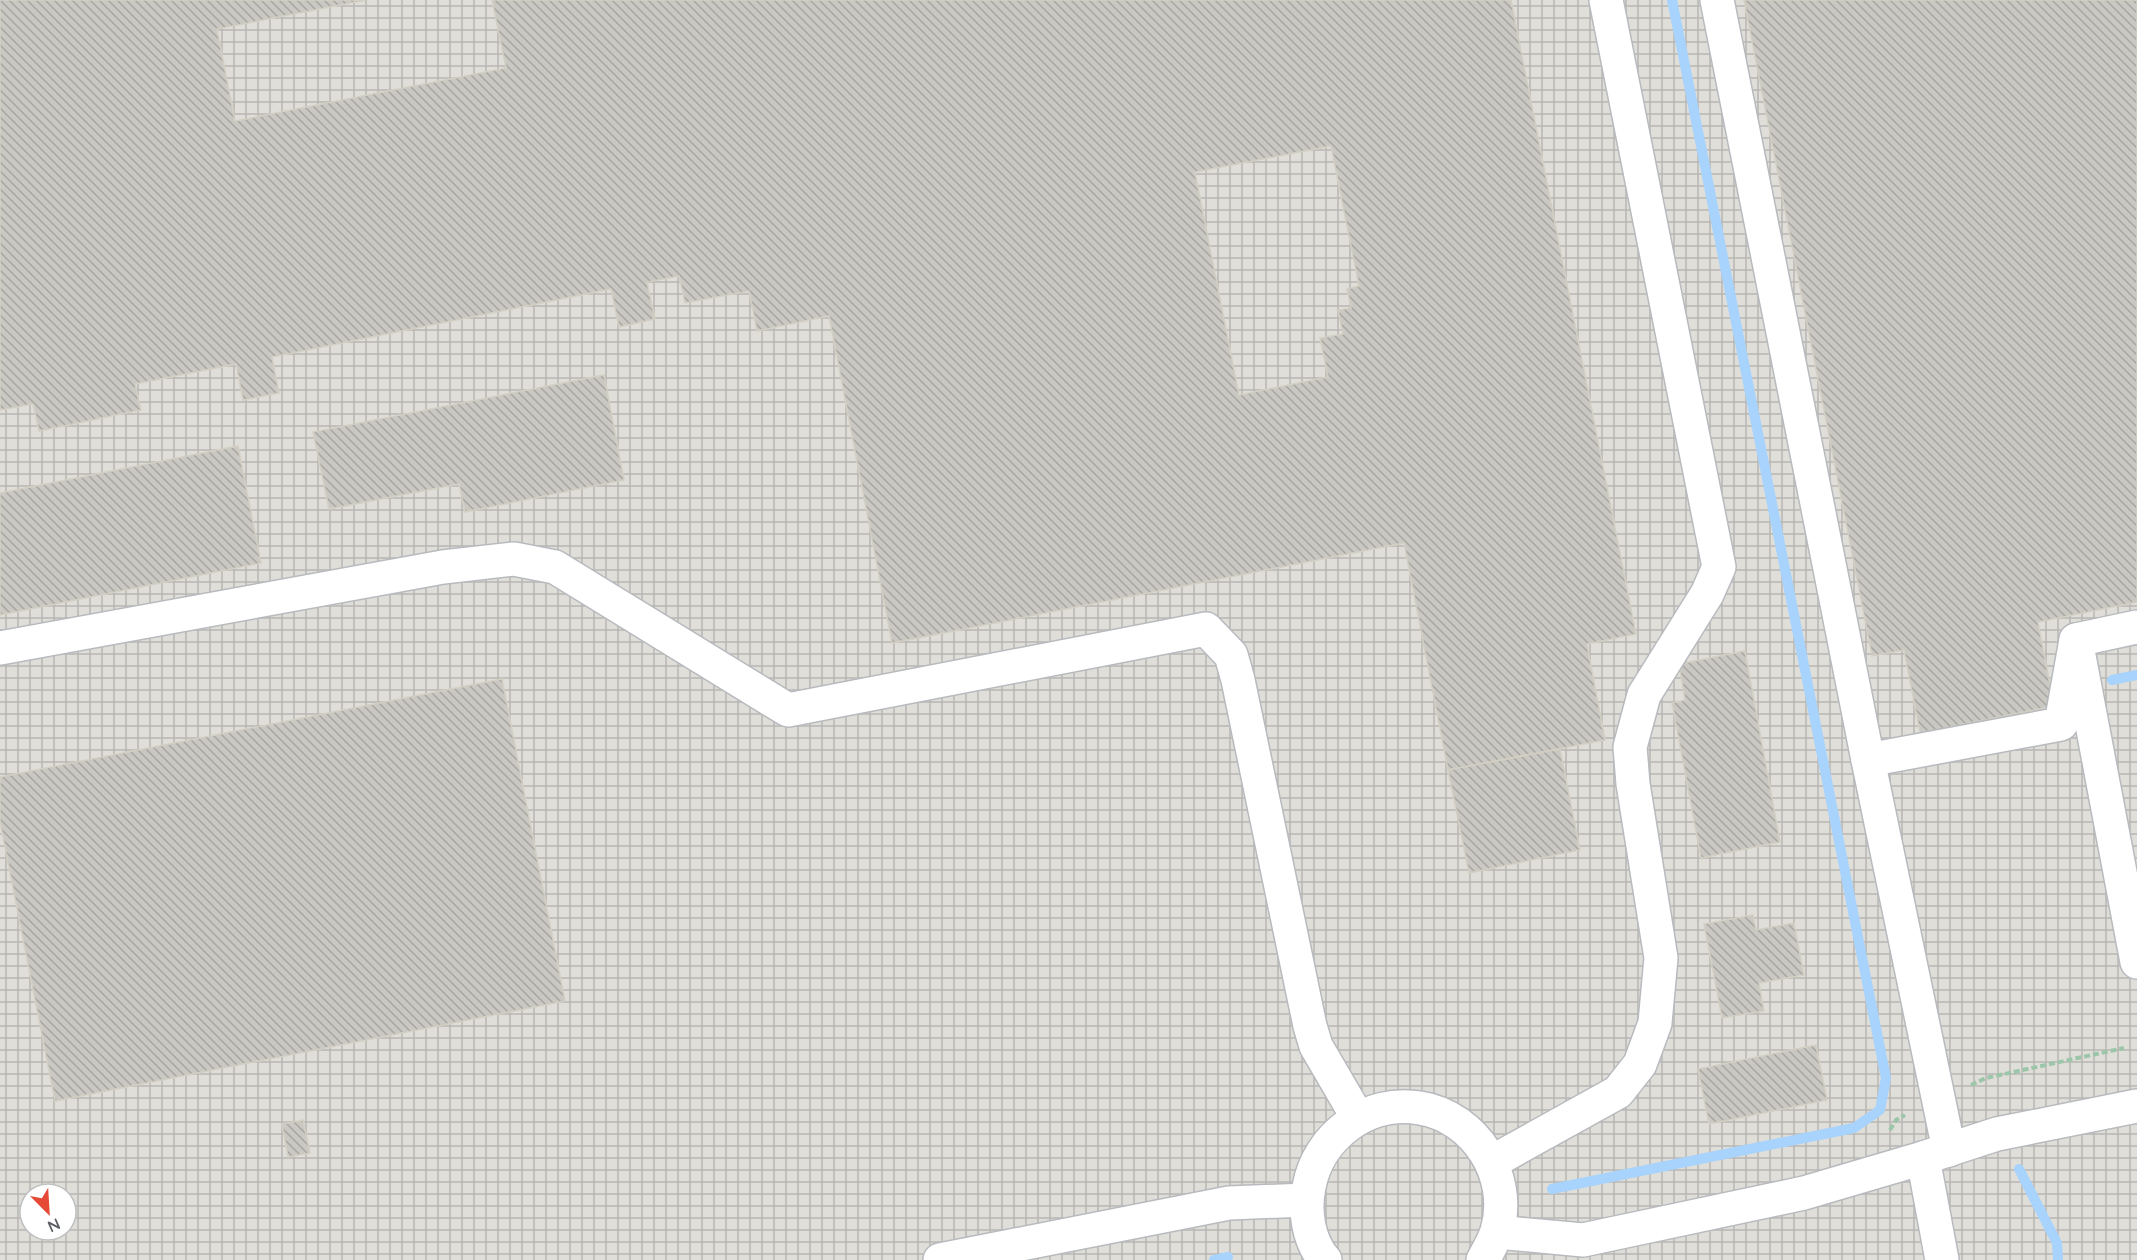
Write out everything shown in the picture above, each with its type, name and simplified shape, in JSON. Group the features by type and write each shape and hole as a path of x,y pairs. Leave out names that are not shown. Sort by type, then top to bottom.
{"lane":[{"path":"1492,1162 1618,1092 1640,1064 1655,1023 1661,958 1633,784 1630,747 1644,695 1707,594 1719,567 1606,0"},
{"path":"1717,0 1868,760 1936,1154 1942,1260"},
{"path":"0,648 443,567 514,559 555,567 788,710 1206,629 1231,655 1239,680 1316,1046 1358,1118"},
{"path":"2076,640 2137,627"},
{"path":"1868,760 2061,724 2076,640"},
{"path":"2076,640 2137,962"},
{"path":"1325,1260 1310,1230 1306,1200 1311,1175 1322,1152 1338,1132 1358,1118 1388,1108 1420,1108 1449,1118 1474,1136 1492,1162 1500,1185 1501,1209 1490,1246 1582,1240 1804,1193 1997,1134 2137,1107"},
{"path":"940,1260 1229,1203 1306,1200"}],"path":[{"path":"1968,1086 1986,1078 2124,1048"}],"shaded area":[{"path":"0,0 2137,0 2137,1260 0,1260"}],"building":[{"path":"0,0 366,0 217,29 235,121 506,68 492,0 1511,0 1636,634 1587,644 1605,740 1448,770 1404,543 892,643 829,316 757,331 749,291 685,303 679,276 647,282 655,319 619,327 611,289 272,357 279,393 243,400 236,364 135,384 141,410 39,431 33,404 0,410","holes":["1331,146 1359,286 1347,289 1351,308 1338,310 1343,334 1320,338 1328,377 1239,395 1195,172"]},
{"path":"1744,0 2137,0 2137,602 2038,622 2054,706 1920,733 1904,650 1872,656"},
{"path":"604,375 624,480 465,512 459,484 329,509 313,432"},
{"path":"238,446 261,563 0,615 0,493"},
{"path":"1745,651 1780,842 1701,858 1672,703 1685,700 1679,664"},
{"path":"502,679 565,1001 55,1101 0,822 0,777"},
{"path":"1560,749 1580,850 1469,873 1448,770"},
{"path":"1753,915 1756,930 1794,923 1804,975 1759,983 1764,1011 1722,1018 1704,924"},
{"path":"1816,1045 1827,1100 1709,1124 1698,1069"},
{"path":"303,1120 310,1153 288,1157 282,1124"}],"waterway":[{"path":"1552,1189 1854,1128 1880,1110 1886,1078 1672,0"},
{"path":"2112,680 2137,675"},
{"path":"2019,1169 2057,1243 2058,1260"},
{"path":"1214,1260 1228,1257"}]}
